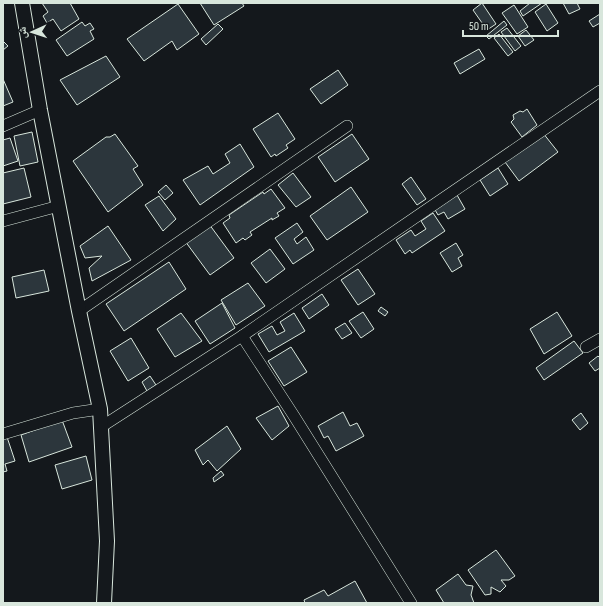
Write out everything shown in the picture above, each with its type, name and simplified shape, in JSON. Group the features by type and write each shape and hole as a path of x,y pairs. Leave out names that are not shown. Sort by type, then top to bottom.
{"street":[{"path":"22,3 40,110 79,311 100,409 107,541 104,603"},
{"path":"101,427 242,336 600,91"},
{"path":"3,126 40,110"},
{"path":"79,311 347,126"},
{"path":"3,221 59,206"},
{"path":"242,336 411,603"},
{"path":"586,347 600,339"},
{"path":"3,434 73,413 100,409"}],"building":[{"path":"42,3 70,3 79,19 61,31 53,19 47,23 43,16 48,12"},
{"path":"200,3 242,3 244,6 214,25"},
{"path":"482,3 496,24 487,30 473,10"},
{"path":"530,3 542,3 523,16 520,11"},
{"path":"563,3 577,3 580,9 569,14"},
{"path":"178,4 199,34 177,50 172,41 144,61 127,39"},
{"path":"546,4 558,23 547,31 535,12"},
{"path":"514,5 528,27 517,34 502,13"},
{"path":"600,14 600,23 593,27 589,21"},
{"path":"504,21 507,25 489,39 486,36"},
{"path":"82,22 85,26 90,23 94,29 90,31 94,39 67,56 56,40"},
{"path":"218,24 223,29 206,45 201,39"},
{"path":"507,28 521,46 515,51 501,32"},
{"path":"526,30 534,40 525,46 518,36"},
{"path":"499,34 513,52 508,56 494,38"},
{"path":"3,41 8,46 3,50"},
{"path":"479,49 485,59 460,74 454,63"},
{"path":"106,56 120,77 77,105 60,80"},
{"path":"338,70 348,85 321,104 310,89"},
{"path":"3,79 13,102 3,106"},
{"path":"527,109 537,125 522,137 511,122 514,119 513,115"},
{"path":"278,113 295,139 286,145 288,148 276,156 275,154 271,157 253,129"},
{"path":"32,132 38,162 20,166 14,136"},
{"path":"543,133 558,152 519,181 505,162"},
{"path":"115,134 138,166 133,169 143,185 108,212 73,161 106,137 110,137"},
{"path":"352,134 369,159 335,182 318,157"},
{"path":"10,138 18,161 3,166 3,140"},
{"path":"240,144 254,167 200,205 183,180 208,166 213,174 230,163 225,154"},
{"path":"24,168 31,197 3,204 3,173"},
{"path":"498,168 508,184 490,196 480,180"},
{"path":"293,173 311,197 296,207 278,185"},
{"path":"411,177 426,199 417,205 402,184"},
{"path":"166,185 173,193 165,200 158,192"},
{"path":"351,187 368,212 327,240 310,216"},
{"path":"271,189 285,208 277,213 279,216 272,220 272,218 250,232 252,235 245,240 243,238 236,243 223,223 230,218 229,215 263,192 264,194"},
{"path":"457,195 465,209 448,219 444,212 438,215 434,208"},
{"path":"159,196 176,219 163,231 145,205"},
{"path":"433,213 445,231 412,253 410,250 405,254 396,240 411,230 415,236 426,229 421,221"},
{"path":"297,223 303,232 294,239 297,244 306,237 314,250 293,264 275,238"},
{"path":"209,224 234,258 210,275 185,241"},
{"path":"108,226 131,260 92,281 89,268 102,256 85,258 80,246"},
{"path":"456,243 463,255 458,258 462,266 452,272 440,253"},
{"path":"270,249 285,269 266,283 251,263"},
{"path":"169,262 186,289 124,331 106,304"},
{"path":"358,269 375,294 358,305 341,280"},
{"path":"44,270 49,291 16,298 12,277"},
{"path":"248,283 265,306 236,325 221,300"},
{"path":"322,294 329,305 309,319 302,308"},
{"path":"222,303 235,328 210,344 195,321"},
{"path":"381,307 388,312 385,316 378,311"},
{"path":"363,312 374,329 361,338 349,321"},
{"path":"557,312 572,336 544,354 530,329"},
{"path":"181,313 202,341 175,357 157,329"},
{"path":"294,313 305,331 269,352 258,334 272,326 277,335 285,331 280,322"},
{"path":"345,323 352,333 342,339 335,329"},
{"path":"131,338 149,368 128,381 110,351"},
{"path":"574,341 583,353 544,380 536,368"},
{"path":"291,347 307,372 284,386 268,361"},
{"path":"598,356 600,358 600,368 595,371 589,363"},
{"path":"150,376 156,385 147,391 142,382"},
{"path":"278,406 289,426 272,440 256,418"},
{"path":"343,412 350,426 357,423 364,436 336,451 328,436 324,438 318,426"},
{"path":"581,413 588,423 580,430 572,420"},
{"path":"62,420 72,447 29,462 21,435"},
{"path":"227,426 241,449 217,471 208,460 203,465 195,450"},
{"path":"7,437 15,461 5,464 7,471 3,472 3,438"},
{"path":"86,456 92,480 62,489 55,465"},
{"path":"221,471 224,475 214,482 213,478"},
{"path":"496,550 515,576 509,580 501,580 506,586 500,592 491,587 491,594 485,595 468,570"},
{"path":"458,574 466,585 473,586 471,595 474,603 444,603 436,590"},
{"path":"355,581 367,603 305,603 304,600 324,590 328,596"}]}
